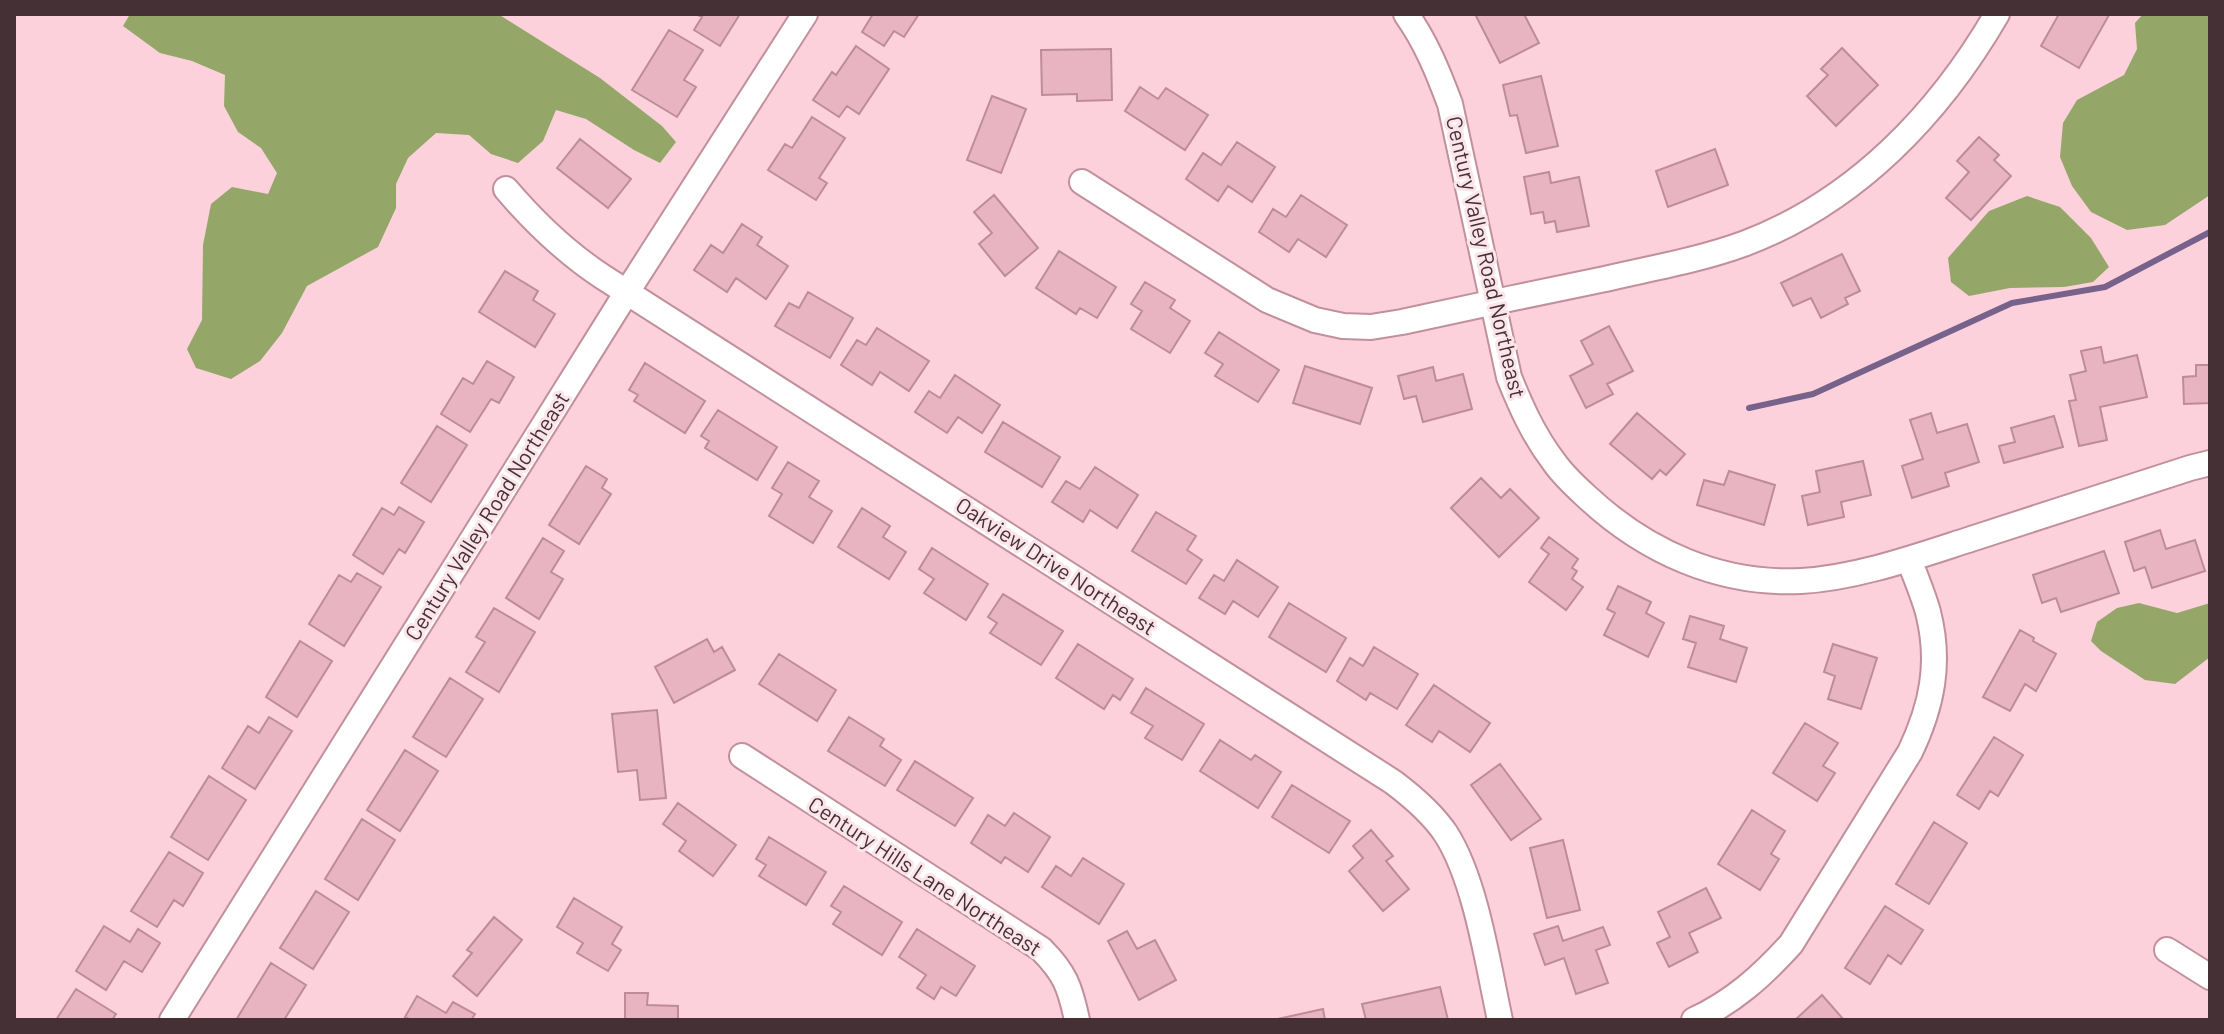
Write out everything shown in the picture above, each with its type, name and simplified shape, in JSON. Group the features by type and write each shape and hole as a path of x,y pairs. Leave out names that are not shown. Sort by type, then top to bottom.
{"street":[{"name":"Century Valley Road Northeast","path":"172,1020 627,292 805,14"},
{"name":"Century Valley Road Northeast","path":"1406,14 1438,70 1450,104 1509,377 1519,404 1555,465 1604,513 1659,550 1730,576 1766,581 1803,581 1841,576 1909,559 2210,463"},
{"path":"1082,182 1267,300 1315,320 1343,326 1371,327 1698,259 1748,242 1795,219 1866,174 1898,146 1962,69 1997,14"},
{"name":"Oakview Drive Northeast","path":"506,189 565,250 627,292 1415,799 1433,817 1456,852 1473,904 1500,1020"},
{"path":"1694,1020 1740,993 1766,972 1791,944 1923,726 1935,671 1933,642 1928,613 1909,559"},
{"name":"Century Hills Lane Northeast","path":"742,756 1041,949 1059,967 1077,1020"},
{"path":"2167,950 2210,977"}],"green space":[{"path":"130,14 498,14 600,78 662,126 676,142 660,163 586,119 556,110 543,141 518,163 491,154 469,135 436,133 408,158 396,184 396,208 378,247 307,286 282,333 260,361 231,379 196,368 187,349 202,320 203,245 211,204 232,187 268,194 277,173 261,148 238,132 224,106 225,75 192,61 160,53 123,26"},
{"path":"2143,14 2210,14 2210,195 2165,225 2127,230 2091,212 2072,186 2060,157 2063,123 2077,100 2124,75 2137,49 2135,23"},
{"path":"2027,196 2060,207 2091,238 2109,267 2093,282 2064,287 2010,288 1969,296 1951,282 1948,258 1989,211"},
{"path":"2139,603 2177,613 2210,603 2210,657 2175,684 2145,680 2091,641 2097,622 2117,608"}],"building":[{"path":"696,14 740,14 720,46 694,30 702,17"},
{"path":"873,14 919,14 904,37 894,31 884,46 862,32"},
{"path":"1475,14 1524,14 1539,43 1500,63"},
{"path":"2059,14 2109,15 2079,68 2041,46"},
{"path":"669,30 703,50 684,80 696,87 677,117 632,90"},
{"path":"856,46 889,69 859,114 847,106 839,117 813,100 832,72 836,75"},
{"path":"1842,48 1878,85 1836,126 1807,96 1828,75 1821,69"},
{"path":"1111,49 1112,100 1077,101 1077,94 1042,95 1041,50"},
{"path":"1541,76 1558,146 1526,153 1517,115 1510,116 1503,85"},
{"path":"1140,87 1158,99 1166,88 1208,115 1185,150 1125,111"},
{"path":"992,96 1026,109 1001,173 967,160"},
{"path":"812,117 845,138 819,178 827,183 816,200 768,170 785,144 792,148"},
{"path":"1979,137 1999,155 1994,160 2011,176 1971,220 1946,198 1969,172 1957,161"},
{"path":"580,139 631,179 608,208 557,168"},
{"path":"1237,142 1275,167 1252,202 1228,186 1218,201 1186,179 1203,153 1221,165"},
{"path":"1715,149 1728,185 1668,207 1656,171"},
{"path":"1549,172 1551,183 1579,177 1589,226 1557,232 1555,221 1545,223 1543,212 1531,214 1524,177"},
{"path":"994,195 1038,248 1005,276 979,244 992,233 974,212"},
{"path":"1301,195 1347,225 1326,257 1298,239 1289,252 1259,232 1273,209 1286,217"},
{"path":"742,224 762,237 757,245 788,266 766,299 736,278 727,292 694,270 711,245 723,253"},
{"path":"1059,251 1116,287 1097,318 1080,308 1076,314 1036,288"},
{"path":"1842,254 1860,291 1845,298 1848,304 1821,318 1811,298 1793,306 1781,283"},
{"path":"505,271 538,291 533,300 555,314 535,347 479,312"},
{"path":"1145,282 1175,300 1170,308 1190,321 1170,353 1131,329 1142,311 1131,304"},
{"path":"808,292 853,318 830,358 775,326 789,303 799,308"},
{"path":"1609,326 1633,371 1607,384 1613,394 1586,408 1570,376 1593,364 1581,341"},
{"path":"877,328 929,361 909,391 880,372 872,385 841,365 857,340 866,345"},
{"path":"1219,332 1279,370 1258,402 1215,376 1223,364 1205,353"},
{"path":"2101,347 2104,363 2137,355 2147,397 2100,407 2107,440 2079,446 2069,401 2076,400 2070,375 2086,371 2081,351"},
{"path":"487,361 514,377 499,403 491,399 470,432 441,414 463,378 473,384"},
{"path":"645,363 705,401 685,433 634,401 638,395 629,390"},
{"path":"2196,365 2210,365 2210,403 2184,404 2183,377 2196,376"},
{"path":"1305,366 1372,388 1360,424 1293,403"},
{"path":"1433,367 1436,381 1463,374 1472,409 1423,422 1416,396 1404,399 1398,376"},
{"path":"955,375 1000,405 982,433 958,417 947,433 915,412 929,391 940,398"},
{"path":"718,410 777,447 757,480 705,448 709,441 701,436"},
{"path":"1637,413 1685,454 1666,475 1660,470 1652,479 1610,444"},
{"path":"1931,413 1937,433 1967,424 1979,462 1945,473 1949,486 1912,498 1902,466 1923,459 1910,420"},
{"path":"2054,416 2063,447 2004,463 1999,446 2015,442 2011,428"},
{"path":"1003,422 1060,457 1042,487 985,452"},
{"path":"437,426 467,445 431,502 401,483"},
{"path":"1863,461 1871,495 1841,502 1844,517 1808,525 1802,496 1820,492 1816,471"},
{"path":"788,462 819,481 809,497 832,511 813,543 769,516 782,494 772,488"},
{"path":"586,466 607,479 602,488 611,494 579,544 549,525"},
{"path":"1095,467 1138,495 1117,528 1090,510 1083,522 1052,502 1066,481 1080,489"},
{"path":"1729,471 1775,485 1764,525 1697,505 1704,480 1724,485"},
{"path":"1481,478 1501,498 1510,489 1539,518 1499,557 1451,508"},
{"path":"399,507 424,522 405,553 399,549 383,574 353,555 382,508 394,515"},
{"path":"862,508 890,526 883,537 906,552 889,579 838,547"},
{"path":"1156,512 1196,536 1187,550 1202,560 1186,584 1132,551"},
{"path":"2160,530 2166,549 2195,540 2205,571 2152,588 2145,567 2134,571 2125,542"},
{"path":"1549,537 1578,559 1572,568 1577,571 1572,579 1583,587 1566,610 1529,582 1549,554 1541,548"},
{"path":"543,538 564,551 551,572 563,579 539,619 506,598"},
{"path":"932,548 988,584 966,620 924,593 934,579 919,569"},
{"path":"2104,551 2119,593 2061,612 2056,598 2042,603 2033,575"},
{"path":"1237,560 1278,587 1258,617 1233,601 1225,614 1199,598 1214,575 1224,581"},
{"path":"357,573 381,587 344,646 309,624 339,575 351,582"},
{"path":"1618,586 1651,602 1646,613 1664,623 1648,657 1604,635 1615,613 1607,609"},
{"path":"1003,594 1063,631 1041,665 990,633 997,623 988,617"},
{"path":"1289,603 1346,638 1326,672 1269,637"},
{"path":"494,608 535,632 499,692 466,672 485,642 476,637"},
{"path":"1690,616 1724,626 1720,639 1747,648 1736,682 1688,667 1696,643 1683,639"},
{"path":"2020,630 2056,654 2036,691 2025,684 2010,711 1983,697"},
{"path":"707,639 714,652 722,647 735,670 674,703 655,667"},
{"path":"300,641 332,661 297,717 266,697"},
{"path":"1078,644 1133,679 1120,700 1113,695 1104,709 1056,678"},
{"path":"1833,644 1877,658 1861,709 1828,699 1835,676 1824,672"},
{"path":"1374,647 1418,674 1397,709 1370,693 1366,700 1337,681 1350,658 1363,666"},
{"path":"779,654 836,690 817,721 759,684"},
{"path":"450,678 483,699 446,757 413,737"},
{"path":"1434,685 1490,723 1470,752 1439,731 1432,742 1406,725"},
{"path":"1146,688 1204,724 1182,760 1145,738 1153,726 1131,713"},
{"path":"657,710 666,798 640,800 637,770 618,772 612,714"},
{"path":"269,717 292,731 255,789 222,768 248,726 259,733"},
{"path":"849,717 884,739 880,746 901,760 885,786 828,751"},
{"path":"1805,723 1838,743 1823,766 1835,773 1817,801 1773,773"},
{"path":"1994,737 2023,755 1998,796 1990,791 1979,809 1957,795"},
{"path":"1220,740 1251,760 1255,755 1281,772 1258,808 1200,771"},
{"path":"405,750 438,771 400,831 367,810"},
{"path":"915,761 973,798 955,826 897,790"},
{"path":"1500,764 1541,819 1511,840 1471,785"},
{"path":"209,776 246,800 208,860 171,837"},
{"path":"1292,785 1350,821 1329,853 1272,817"},
{"path":"678,803 736,845 713,876 679,851 686,841 663,824"},
{"path":"1752,810 1785,831 1771,854 1779,859 1760,890 1718,864"},
{"path":"1014,813 1050,837 1028,872 1005,857 1001,863 971,843 988,815 1005,826"},
{"path":"362,819 395,840 358,900 325,879"},
{"path":"1934,822 1967,843 1929,904 1896,884"},
{"path":"1371,830 1393,856 1386,861 1409,889 1383,911 1349,871 1363,858 1353,846"},
{"path":"769,837 826,872 806,905 759,876 766,865 756,859"},
{"path":"1563,840 1580,910 1547,918 1530,848"},
{"path":"169,852 203,873 183,906 174,900 157,927 131,911"},
{"path":"1083,858 1124,884 1099,924 1042,887 1056,866 1071,876"},
{"path":"844,886 902,922 882,955 833,924 841,912 831,906"},
{"path":"1706,888 1721,918 1689,933 1698,952 1669,967 1657,943 1670,937 1658,912"},
{"path":"316,891 349,912 313,969 280,948"},
{"path":"574,898 622,927 612,944 621,950 608,971 577,953 583,943 557,927"},
{"path":"1885,906 1923,930 1901,964 1888,955 1870,984 1845,968"},
{"path":"494,917 522,940 477,996 453,976 472,953 467,950"},
{"path":"104,926 130,942 138,929 160,943 142,972 124,961 106,990 76,971"},
{"path":"1558,926 1563,941 1603,927 1610,945 1596,950 1608,983 1576,994 1564,958 1545,965 1534,934"},
{"path":"917,929 975,966 956,996 941,987 934,999 917,988 926,975 899,957"},
{"path":"1127,931 1137,949 1155,940 1176,980 1139,1000 1108,941"},
{"path":"271,963 306,985 284,1020 236,1020"},
{"path":"1440,987 1448,1020 1366,1020 1362,1004"},
{"path":"76,989 116,1014 112,1020 56,1020"},
{"path":"625,993 648,993 647,1005 678,1006 678,1020 625,1020"},
{"path":"1822,995 1844,1020 1795,1020"},
{"path":"417,996 446,1013 453,1002 475,1014 471,1020 411,1020 405,1017"},
{"path":"1323,1009 1325,1020 1273,1020"}],"waterway":[{"path":"1749,408 1813,394 2012,303 2105,287 2210,232"}]}
